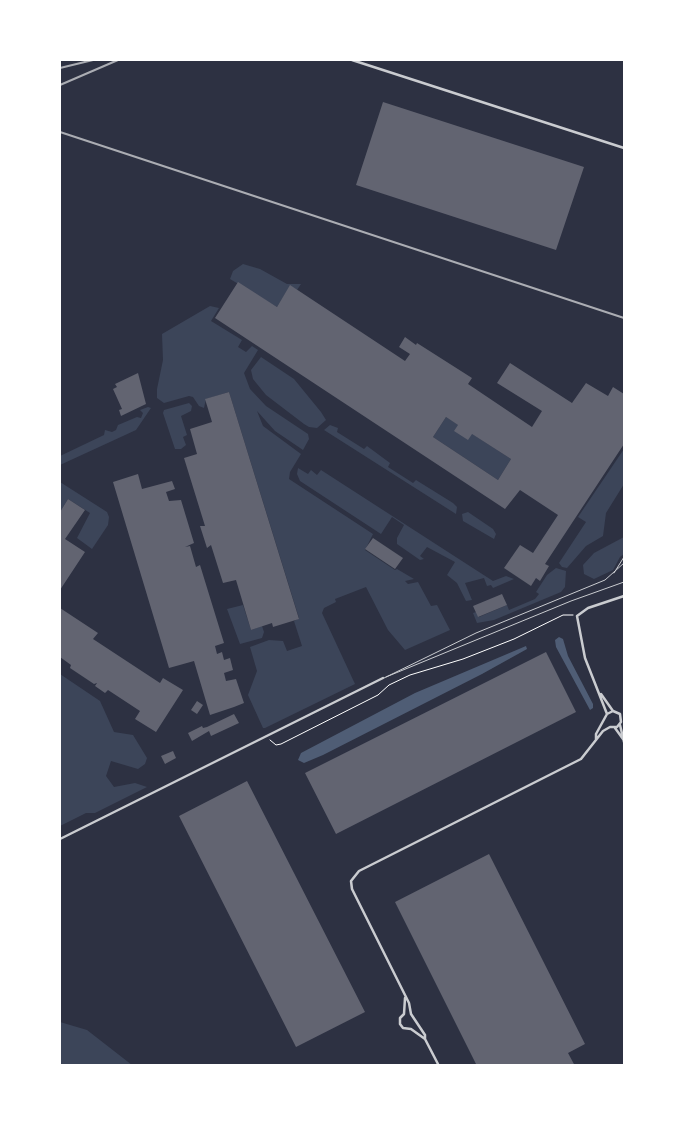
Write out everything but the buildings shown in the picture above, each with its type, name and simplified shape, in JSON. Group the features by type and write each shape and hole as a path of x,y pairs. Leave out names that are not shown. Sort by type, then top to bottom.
{"street":[{"path":"352,60 625,148"},
{"path":"607,715 585,658 577,616 588,608 625,596"},
{"path":"60,839 383,678"},
{"path":"411,1029 415,1017 411,1014 405,996 352,889 351,881 359,872 581,759 596,739 610,727 620,724 623,717 615,712 600,694"},
{"path":"596,739 607,715 615,712"},
{"path":"605,719 610,727"},
{"path":"620,724 624,741"},
{"path":"615,727 624,741"},
{"path":"405,996 404,1014 400,1018 400,1024 425,1039"},
{"path":"404,1014 411,1014"},
{"path":"415,1023 425,1035 439,1066"}],"lane":[{"path":"614,574 625,557"},
{"path":"383,678 469,636 570,595 614,574 625,563"},
{"path":"383,678 625,582"},
{"path":"615,712 624,710"}],"path":[{"path":"267,735 272,743 281,744 378,695 389,685 410,675 463,659 514,639 563,615 577,616"}],"shaded area":[{"path":"243,264 260,269 287,284 301,284 297,290 290,286 277,307 230,279 233,271"},
{"path":"210,306 219,308 211,321 242,340 238,347 246,352 252,346 258,350 244,373 250,389 266,406 308,434 309,439 303,450 275,431 257,411 263,426 301,454 290,472 289,479 373,534 365,550 414,579 405,581 408,584 418,582 431,606 437,605 450,630 405,650 388,630 366,587 335,599 336,602 324,608 322,613 355,684 265,728 248,695 257,671 250,647 269,640 283,641 287,651 302,646 294,621 299,618 229,392 206,399 204,408 189,396 164,403 157,398 163,360 162,334"},
{"path":"261,357 294,379 326,420 317,428 309,427 266,395 253,379 251,370"},
{"path":"189,403 192,406 191,411 181,416 187,435 183,437 186,445 175,449 163,413 164,410"},
{"path":"151,408 136,430 60,465 60,456 104,435 105,430 112,432 118,425 137,417 141,418 143,413 140,410"},
{"path":"446,417 511,459 498,480 433,437"},
{"path":"330,425 338,428 337,432 364,449 367,446 390,463 388,467 413,483 416,480 453,503 457,507 456,514 324,430"},
{"path":"624,449 624,484 606,513 603,536 586,546 567,568 562,567 559,563 586,522 578,517"},
{"path":"298,468 308,474 311,470 317,475 321,470 493,581 506,576 514,579 493,588 491,585 487,586 484,578 465,583 472,600 466,601 457,583 447,575 455,562 427,547 420,556 424,559 420,560 397,544 404,525 392,517 381,534 300,481"},
{"path":"60,482 107,512 108,525 92,549 77,538 90,513 68,499 60,512"},
{"path":"468,512 493,529 496,534 494,539 463,521 462,514"},
{"path":"624,537 624,554 613,570 594,579 584,574 583,565 594,553"},
{"path":"556,568 566,571 565,587 561,592 494,620 477,623 473,613 476,612 479,617 507,605 509,610 535,599 539,594 536,592 547,575"},
{"path":"243,605 251,630 262,626 264,632 262,638 240,644 227,609"},
{"path":"559,637 563,639 568,656 593,704 590,710 556,647 555,640"},
{"path":"526,646 527,649 482,674 323,755 304,763 298,760 301,753 415,693"},
{"path":"60,674 100,701 114,732 133,735 147,758 145,764 138,769 111,761 106,776 114,787 135,783 147,787 95,813 86,813 60,826"},
{"path":"60,1022 87,1030 132,1065 60,1065"}],"railway":[{"path":"60,68 93,60"},
{"path":"60,85 118,60"},
{"path":"60,132 624,318"}]}
